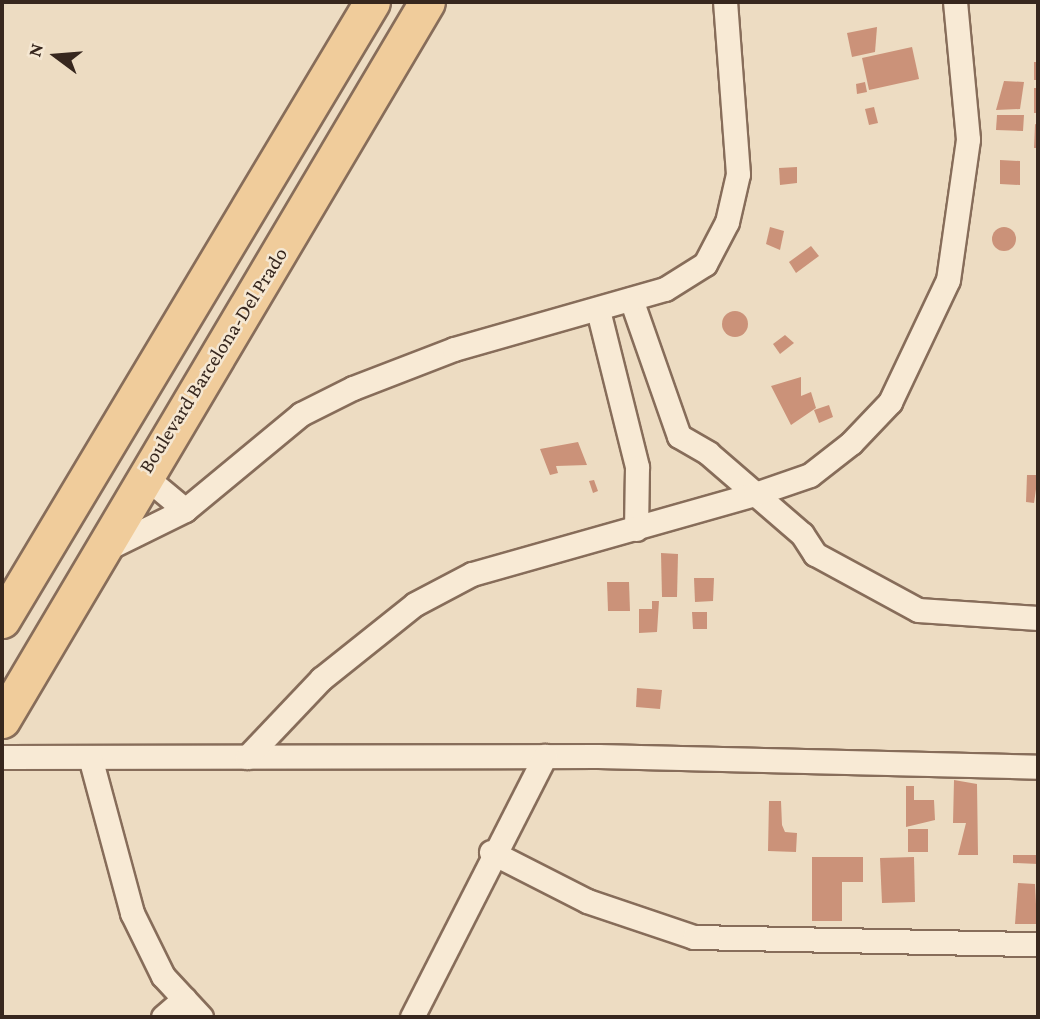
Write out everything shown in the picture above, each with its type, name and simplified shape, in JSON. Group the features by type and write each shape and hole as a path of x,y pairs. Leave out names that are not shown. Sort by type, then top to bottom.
{"main road":[{"path":"2,620 372,2"},
{"name":"Boulevard Barcelona-Del Prado","path":"2,720 94,554 427,2"}],"street":[{"path":"94,554 185,510 301,414 353,388 454,349 665,289 705,264 727,222 738,174 725,2"},
{"path":"247,757 321,679 415,604 472,574 636,529 810,475 890,402 948,280 968,139 955,2"},
{"path":"631,299 679,436 755,494 815,554 918,610 1038,618"},
{"path":"598,310 637,467 636,529"},
{"path":"142,474 185,510"},
{"path":"412,1017 491,852 545,756"},
{"path":"2,757 545,756 1038,767"},
{"path":"90,757 132,913 163,976 201,1017"},
{"path":"491,852 587,901 694,937 1038,944"},
{"path":"163,1017 184,999"}],"building":[{"path":"877,27 875,52 852,57 847,33"},
{"path":"912,47 919,79 869,90 862,58"},
{"path":"1034,62 1038,62 1038,80 1034,80"},
{"path":"1004,81 1024,82 1020,109 996,110"},
{"path":"865,82 867,92 857,94 856,84"},
{"path":"1034,88 1038,88 1038,113 1034,113"},
{"path":"874,107 878,123 869,125 865,109"},
{"path":"997,115 1024,115 1023,131 996,130"},
{"path":"1035,124 1038,125 1038,148 1034,148"},
{"path":"1000,160 1020,161 1020,185 1000,184"},
{"path":"797,167 797,183 780,185 779,168"},
{"path":"770,227 784,231 780,250 766,244"},
{"path":"1004,227 1012,231 1016,239 1012,247 1004,251 996,247 992,239 996,231"},
{"path":"811,246 819,256 796,273 789,262"},
{"path":"735,311 744,315 748,324 744,333 735,337 726,333 722,324 726,315"},
{"path":"785,335 794,343 780,354 773,344"},
{"path":"801,377 801,396 811,392 816,408 791,425 771,386"},
{"path":"829,405 833,417 819,423 814,410"},
{"path":"578,442 587,465 556,466 558,473 550,475 540,449"},
{"path":"1027,475 1038,475 1034,503 1026,502"},
{"path":"594,480 598,491 593,493 589,481"},
{"path":"661,553 678,554 677,597 662,597"},
{"path":"694,578 714,578 713,601 695,602"},
{"path":"607,582 629,582 630,611 608,611"},
{"path":"652,601 659,601 657,632 639,633 639,609 652,609"},
{"path":"692,612 707,612 707,629 693,629"},
{"path":"637,688 662,690 660,709 636,707"},
{"path":"954,780 977,784 978,855 958,855 966,823 953,823"},
{"path":"906,786 914,786 914,800 934,800 935,820 906,827"},
{"path":"769,801 781,801 785,832 797,833 796,852 768,851"},
{"path":"908,829 928,829 928,852 908,852"},
{"path":"1013,855 1038,855 1038,864 1013,863"},
{"path":"812,857 863,857 863,882 842,882 842,921 812,921"},
{"path":"914,857 915,902 882,903 880,858"},
{"path":"1018,883 1035,884 1037,924 1015,924"}]}
